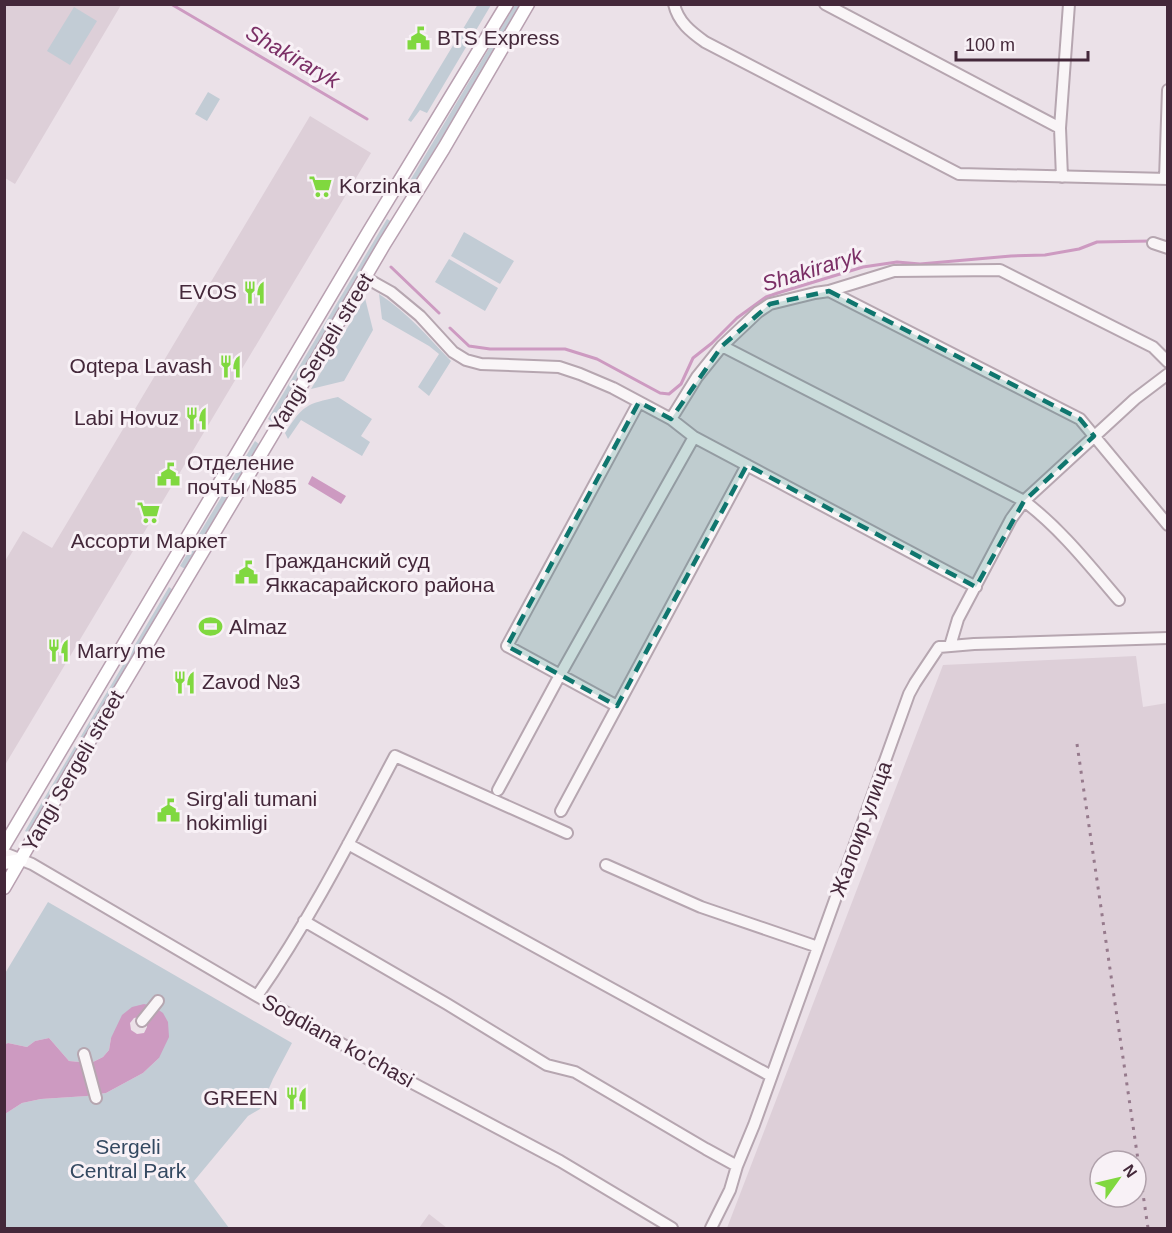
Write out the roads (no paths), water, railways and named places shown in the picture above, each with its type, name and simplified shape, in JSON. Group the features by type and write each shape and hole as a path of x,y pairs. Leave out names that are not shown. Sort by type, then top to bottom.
{"main road":[{"name":"Yangi Sergeli street","path":"4,846 507,4"},
{"name":"Yangi Sergeli street","path":"4,888 528,4"},
{"path":"390,198 408,207"},
{"path":"255,424 273,434"},
{"path":"162,580 180,590"},
{"path":"4,863 21,860"}],"street":[{"path":"674,4 679,18 689,31 705,42 959,174 1166,179 1167,90"},
{"path":"825,4 1060,128"},
{"path":"1062,177 1060,128 1069,4"},
{"path":"1153,243 1167,248"},
{"path":"671,419 697,377 722,346 747,321 770,304 829,291 894,271 1000,270 1153,346 1167,362"},
{"path":"366,278 391,292 420,316 453,352 466,360 481,364 559,367 613,388 671,419 694,437 976,587"},
{"path":"829,291 1080,419 1167,525"},
{"path":"722,346 1024,501 1074,546 1119,600"},
{"path":"1167,375 1135,399 1024,501 1011,519 958,619 950,646 1167,638"},
{"path":"617,706 507,646 639,402"},
{"path":"498,790 694,437"},
{"path":"561,811 747,465"},
{"name":"Жалоир улица","path":"711,1228 730,1190 909,694 939,647 950,646"},
{"path":"257,996 304,921 395,756 567,833"},
{"path":"348,844 771,1076"},
{"name":"Sogdiana ko'chasi","path":"4,853 32,864 257,996 387,1069 560,1161 672,1228"},
{"path":"606,864 701,907 818,947"},
{"path":"304,921 547,1065 575,1072 737,1166"},
{"path":"142,1021 158,1001"},
{"path":"84,1054 96,1098"}],"waterway":[{"name":"Shakiraryk","path":"171,4 367,119"},
{"name":"Shakiraryk","path":"450,328 469,346 490,349 565,349 597,359 660,393 669,394 681,384 693,358 737,318 766,297 781,292 863,267 897,262 920,264 1045,255 1079,249 1097,242 1151,241"},
{"name":"Shakiraryk","path":"391,267 439,313"}],"railway":[{"path":"1077,744 1148,1228"}],"place":[{"name":"BTS Express","path":"419,38"},
{"name":"Korzinka","path":"321,186"},
{"name":"EVOS","path":"255,292"},
{"name":"Oqtepa Lavash","path":"230,366"},
{"name":"Labi Hovuz","path":"197,418"},
{"name":"Отделение почты №85","path":"169,475"},
{"name":"Ассорти Маркет","path":"149,513"},
{"name":"Гражданский суд Яккасарайского района","path":"247,573"},
{"name":"Almaz","path":"211,627"},
{"name":"Marry me","path":"59,651"},
{"name":"Zavod №3","path":"184,682"},
{"name":"Sirg'ali tumani hokimligi","path":"168,811"},
{"name":"GREEN","path":"296,1098"}],"park label":[{"name":"Sergeli Central Park","path":"128,1159"}]}
